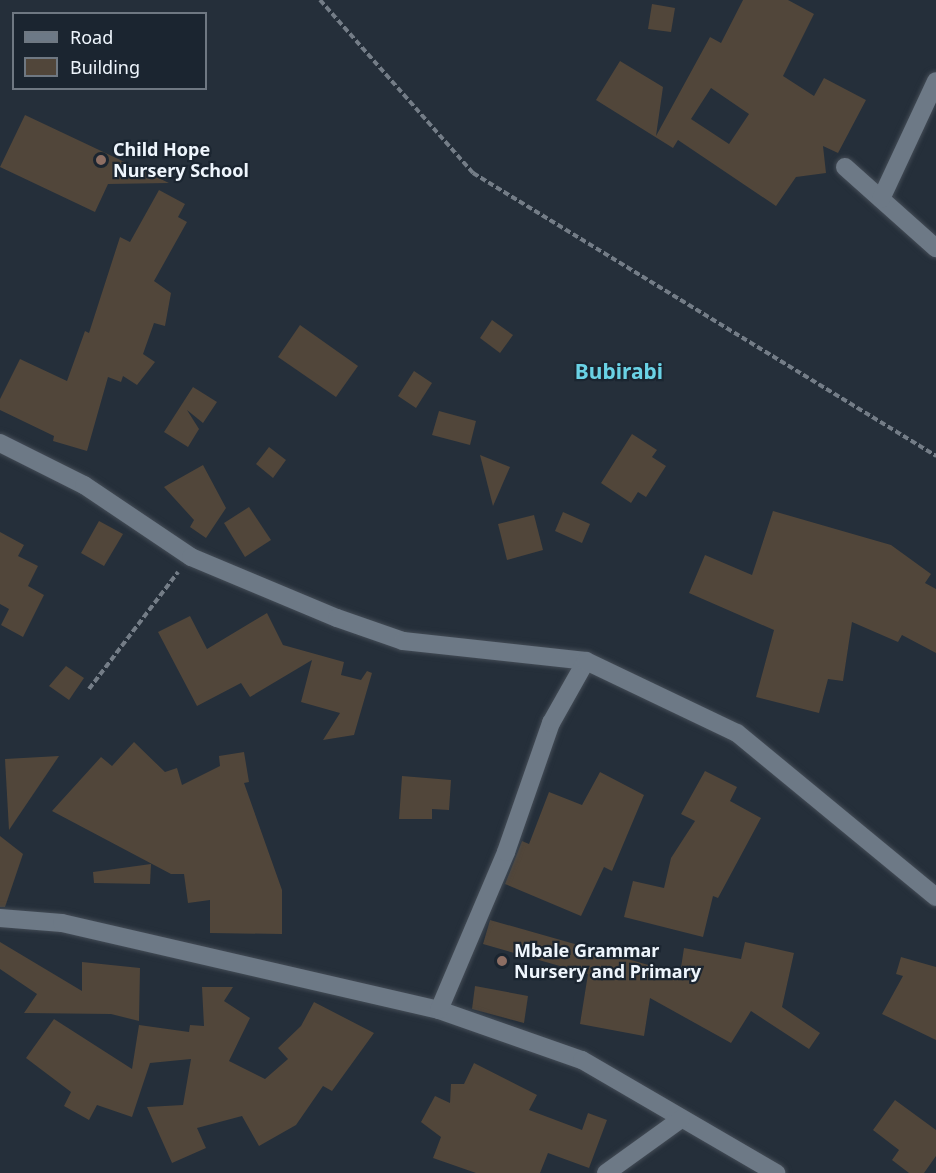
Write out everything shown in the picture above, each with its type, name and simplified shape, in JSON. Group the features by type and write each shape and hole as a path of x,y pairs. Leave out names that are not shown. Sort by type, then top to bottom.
{"street":[{"path":"881,199 936,81"},
{"path":"845,167 936,248"},
{"path":"0,443 84,485 191,557 403,641 586,661 737,733 936,897"},
{"path":"439,1010 506,852 551,723 586,661"},
{"path":"0,918 62,923 439,1010 582,1060 776,1173"},
{"path":"606,1173 681,1119"}],"path":[{"path":"320,0 473,173 936,456"},
{"path":"89,689 191,557"}],"building":[{"path":"743,0 788,0 814,14 783,76 814,96 824,78 866,100 838,153 823,146 826,173 796,177 776,206 678,140 673,148 596,100 620,61 663,87 656,136 710,37 721,43","holes":["711,88 749,114 729,144 691,119"]},
{"path":"652,4 675,8 671,32 648,29"},
{"path":"25,115 169,183 108,184 95,212 0,167"},
{"path":"159,190 185,204 178,217 187,222 154,281 171,293 165,326 154,323 143,354 155,362 137,385 123,376 121,382 108,377 87,451 53,441 54,436 0,410 0,399 20,359 67,381 85,331 89,333 120,237 130,242"},
{"path":"492,320 513,335 500,353 480,338"},
{"path":"300,325 358,366 336,397 278,357"},
{"path":"414,371 432,383 416,408 398,396"},
{"path":"193,387 217,402 203,423 187,410 199,429 188,447 164,432"},
{"path":"439,411 476,421 470,445 432,435"},
{"path":"632,434 657,450 652,457 666,466 646,497 638,492 631,503 601,483"},
{"path":"269,447 286,460 273,478 256,464"},
{"path":"480,455 510,467 493,506"},
{"path":"203,465 226,508 206,538 190,527 194,520 164,487"},
{"path":"249,507 271,540 245,557 224,523"},
{"path":"773,511 891,545 931,574 925,583 936,589 936,653 902,635 898,642 852,622 843,681 828,679 819,713 756,697 774,630 689,593 705,555 752,575"},
{"path":"563,512 590,524 582,543 555,531"},
{"path":"534,515 543,550 507,560 498,524"},
{"path":"99,521 123,534 104,566 81,553"},
{"path":"0,532 24,545 18,556 38,566 28,586 44,595 23,637 1,625 9,609 0,604"},
{"path":"267,613 283,645 344,662 341,675 361,680 367,671 372,673 354,735 323,740 340,713 301,702 312,660 250,697 241,683 197,706 158,632 190,616 207,649"},
{"path":"66,666 84,678 69,700 49,686"},
{"path":"134,742 165,772 177,768 182,785 220,766 219,756 244,752 249,782 244,783 282,890 282,934 210,933 210,900 188,903 184,874 171,874 52,811 101,757 112,766"},
{"path":"59,756 9,830 5,759"},
{"path":"705,771 737,787 730,801 761,818 718,898 713,896 703,937 624,917 633,881 664,888 671,858 695,821 681,814"},
{"path":"600,772 644,795 612,871 604,867 581,916 505,884 522,841 529,844 549,792 582,805"},
{"path":"402,776 451,780 449,810 432,809 432,819 399,819"},
{"path":"0,836 23,854 5,907 0,907"},
{"path":"151,864 150,884 94,883 93,872"},
{"path":"490,920 680,974 684,948 741,959 745,942 794,953 782,1007 820,1033 809,1049 751,1011 731,1043 650,998 644,1036 580,1024 588,974 483,944"},
{"path":"0,942 82,991 82,962 140,968 139,1021 111,1014 24,1013 37,994 0,969"},
{"path":"901,957 936,967 936,1040 882,1014 903,976 896,974"},
{"path":"475,986 528,996 524,1023 472,1009"},
{"path":"202,987 233,987 224,1001 250,1018 229,1061 265,1079 288,1059 278,1048 301,1026 314,1002 374,1033 332,1091 323,1086 296,1125 259,1146 242,1116 197,1128 206,1148 172,1163 147,1107 183,1105 191,1059 150,1063 132,1117 97,1105 89,1120 64,1106 71,1092 26,1058 54,1019 132,1069 139,1025 189,1032 190,1025 204,1026"},
{"path":"474,1063 537,1095 529,1110 582,1130 588,1113 607,1120 589,1168 548,1153 540,1173 476,1173 433,1158 441,1137 421,1122 435,1096 450,1103 451,1084 464,1084"},
{"path":"895,1100 936,1130 936,1156 924,1173 909,1173 892,1160 899,1150 873,1130"}],"place":[{"name":"Child Hope Nursery School","path":"101,160"},
{"name":"Mbale Grammar Nursery and Primary","path":"502,961"}],"district":[{"name":"Bubirabi","path":"619,371"}]}
